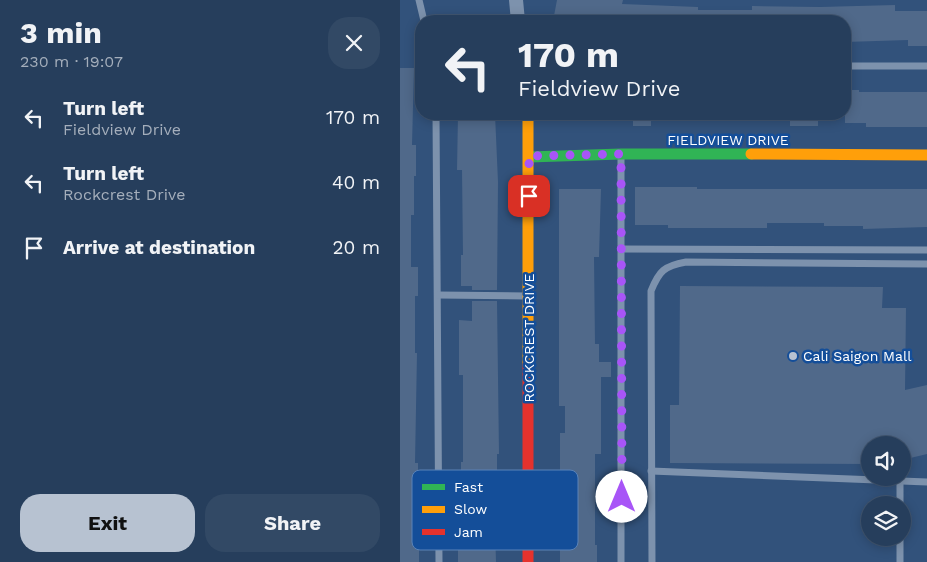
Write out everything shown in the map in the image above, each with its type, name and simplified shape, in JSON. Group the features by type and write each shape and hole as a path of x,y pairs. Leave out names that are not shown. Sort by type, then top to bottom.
{"street":[{"path":"516,0 517,15"},
{"name":"ROCKCREST DRIVE","path":"528,120 530,296 529,470"},
{"name":"FIELDVIEW DRIVE","path":"529,156 621,154 927,155"}],"lane":[{"path":"419,0 423,15"},
{"path":"851,66 927,66"},
{"path":"436,120 439,470"},
{"path":"621,154 621,562"},
{"path":"621,249 927,250"},
{"path":"652,562 651,291 656,279 668,265 686,262 927,264"},
{"path":"438,295 530,296"},
{"path":"652,471 861,480"},
{"path":"911,482 927,482"},
{"path":"900,546 900,562"}],"building":[{"path":"557,0 623,0 622,4 698,7 698,10 752,10 752,6 895,5 895,11 927,11 927,46 908,46 908,40 851,42 851,15 554,15"},
{"path":"400,68 414,68 412,145 416,145 416,176 414,176 414,215 411,215 411,267 418,267 418,296 415,296 415,353 417,353 415,463 418,463 418,470 412,470 412,550 419,550 419,562 400,562"},
{"path":"851,90 859,90 859,92 927,92 927,127 866,127 866,123 845,123 845,120 851,120"},
{"path":"458,120 495,120 498,182 497,290 472,290 472,286 461,286 461,255 463,255 462,170 457,170"},
{"path":"633,120 651,120 651,126 633,126"},
{"path":"790,120 818,120 818,126 790,126"},
{"path":"635,187 697,187 697,189 927,189 927,227 863,229 863,226 824,226 824,223 767,223 767,228 668,228 668,225 635,225"},
{"path":"559,189 601,189 599,257 594,257 595,344 599,344 599,362 611,362 611,377 601,377 601,454 595,454 595,545 597,545 597,562 560,562 560,550 578,550 578,470 560,470 560,433 565,433 565,406 559,406"},
{"name":"Cali Saigon Mall","path":"680,286 883,287 882,308 906,308 905,390 927,385 927,454 911,458 911,436 861,436 861,464 670,463 670,405 679,405"},
{"path":"472,301 497,301 499,454 497,454 497,470 461,470 461,462 463,462 463,375 459,375 459,320 472,321"},
{"path":"458,550 496,550 496,562 458,562"}],"traffic: fast":[{"path":"529,157 621,154 751,154"}],"traffic: slow":[{"path":"528,120 528,365"},
{"path":"751,154 927,155"}],"traffic: jam":[{"path":"528,365 528,470"},
{"path":"528,550 528,562"}],"place":[{"name":"Cali Saigon Mall","path":"793,356"}],"route":[{"path":"529,196 529,156 621,154 622,497"}]}
